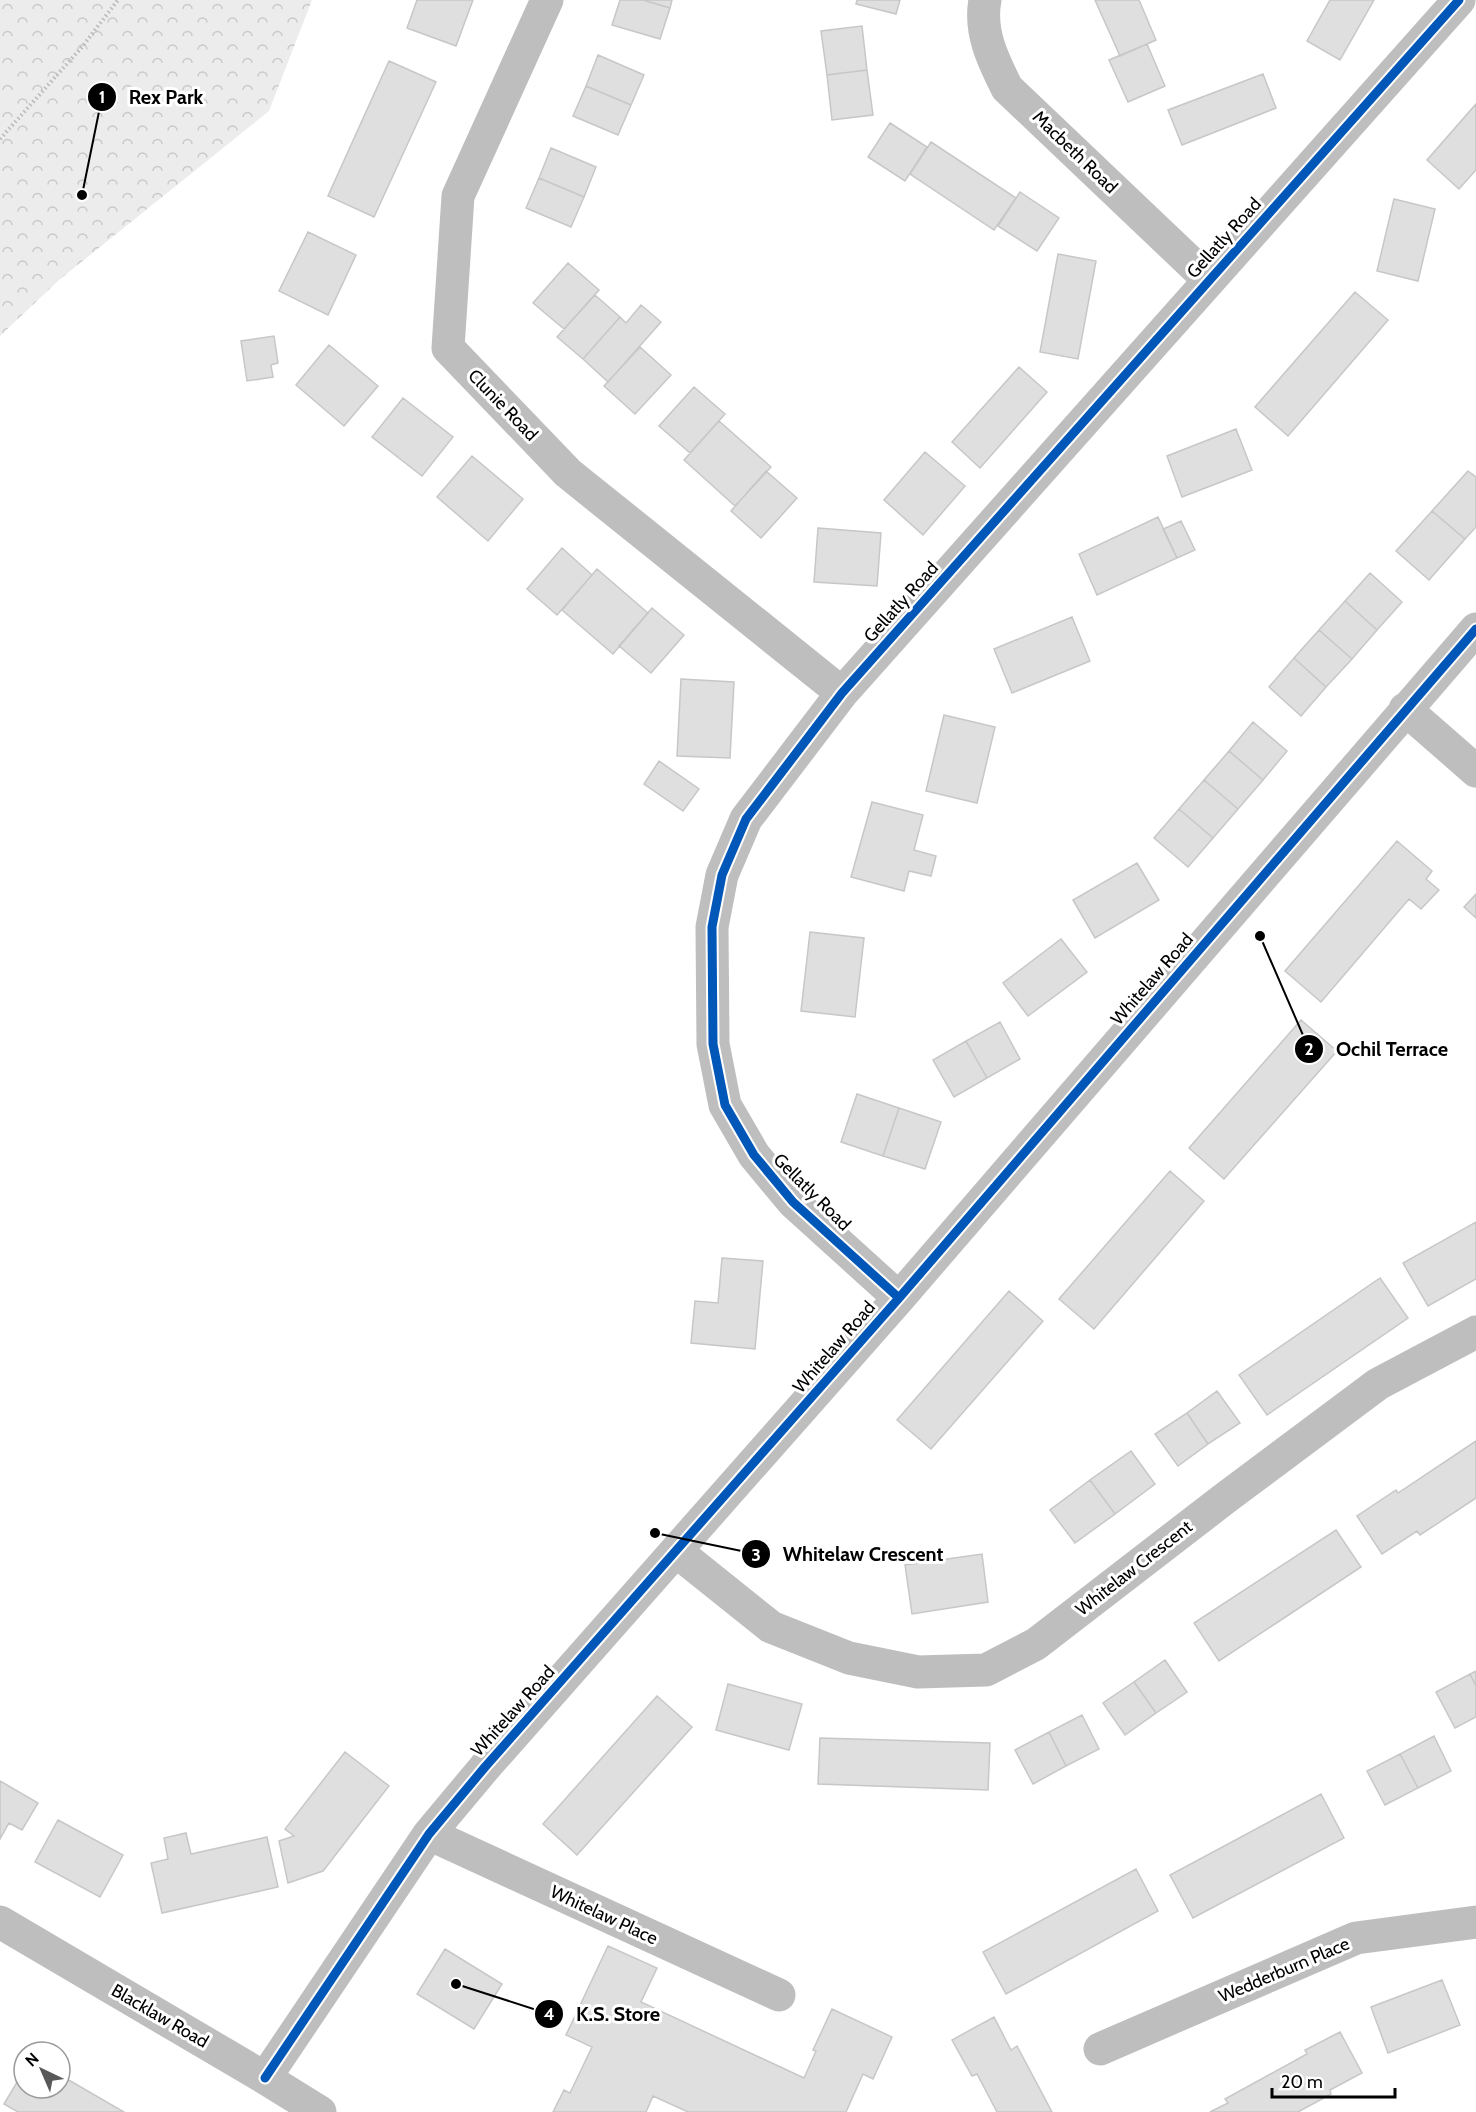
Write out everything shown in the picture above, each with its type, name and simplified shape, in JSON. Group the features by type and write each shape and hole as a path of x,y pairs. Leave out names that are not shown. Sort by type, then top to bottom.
{"street":[{"name":"Clunie Road","path":"547,0 458,196 448,348 568,473 842,693"},
{"name":"Macbeth Road","path":"985,0 982,16 991,54 1007,88 1209,280"},
{"name":"Gellatly Road","path":"900,1298 793,1202 754,1155 725,1105 713,1044 712,927 722,875 746,819 842,693 1459,0"},
{"name":"Whitelaw Road","path":"266,2078 429,1834 485,1767 900,1298 1476,629"},
{"path":"1405,709 1476,771"},
{"name":"Whitelaw Crescent","path":"676,1551 771,1627 849,1658 918,1672 986,1670 1036,1644 1378,1384 1476,1332"},
{"name":"Whitelaw Place","path":"429,1834 779,1995"},
{"name":"Wedderburn Place","path":"1100,2049 1356,1938 1476,1922"},
{"name":"Blacklaw Road","path":"0,1923 266,2078 320,2112"}],"path":[{"path":"0,140 82,47 118,0"}],"green space":[{"path":"0,0 312,0 269,111 59,280 0,336"}],"building":[{"path":"417,0 473,0 456,46 407,28"},
{"path":"620,0 643,0 670,8 660,39 612,25"},
{"path":"643,0 672,0 670,8"},
{"path":"857,0 900,0 896,14 856,4"},
{"path":"1095,0 1139,0 1156,40 1120,56"},
{"path":"1330,0 1374,0 1340,60 1307,41"},
{"path":"862,26 867,70 827,75 821,31"},
{"path":"1147,44 1165,86 1128,102 1109,60"},
{"path":"598,55 644,75 631,105 586,86"},
{"path":"389,61 436,82 374,217 328,196"},
{"path":"867,70 873,115 832,120 827,75"},
{"path":"1263,74 1276,108 1182,145 1168,110"},
{"path":"586,86 631,105 618,135 573,116"},
{"path":"1476,104 1476,170 1459,189 1427,160"},
{"path":"890,123 927,147 905,181 868,157"},
{"path":"931,142 1016,198 994,230 910,174"},
{"path":"551,148 596,167 584,197 539,178"},
{"path":"539,178 584,197 571,227 526,208"},
{"path":"1020,192 1059,218 1037,251 998,226"},
{"path":"1394,199 1435,209 1418,281 1377,271"},
{"path":"308,232 356,255 328,315 279,291"},
{"path":"1058,254 1096,261 1078,359 1040,352"},
{"path":"568,263 599,290 564,329 533,303"},
{"path":"1355,292 1388,320 1288,436 1255,407"},
{"path":"595,295 620,317 583,359 557,337"},
{"path":"641,305 661,322 608,382 583,359 620,317 626,323"},
{"path":"274,336 278,363 271,365 273,377 247,381 241,341"},
{"path":"329,345 378,386 344,426 296,385"},
{"path":"640,347 671,375 635,414 604,386"},
{"path":"1019,367 1047,392 980,468 952,442"},
{"path":"694,387 725,414 690,453 659,426"},
{"path":"403,398 453,437 422,476 372,437"},
{"path":"719,421 771,467 735,506 684,460"},
{"path":"1236,429 1252,470 1182,497 1167,456"},
{"path":"925,452 965,486 923,535 884,500"},
{"path":"472,456 523,499 488,541 437,497"},
{"path":"766,471 797,498 761,538 731,511"},
{"path":"1468,471 1476,477 1476,527 1465,539 1432,511"},
{"path":"1432,511 1465,539 1429,580 1396,551"},
{"path":"1158,517 1177,558 1097,595 1079,554"},
{"path":"1181,521 1195,550 1177,558 1163,529"},
{"path":"818,528 881,533 877,586 814,582"},
{"path":"562,548 592,575 557,615 527,589"},
{"path":"597,569 648,613 613,654 562,610"},
{"path":"1370,573 1402,602 1377,630 1345,601"},
{"path":"1345,601 1377,630 1352,659 1319,630"},
{"path":"652,608 684,635 651,673 619,646"},
{"path":"1072,617 1090,661 1012,693 994,649"},
{"path":"1319,630 1352,659 1326,687 1294,658"},
{"path":"1294,658 1326,687 1301,716 1269,687"},
{"path":"681,679 734,682 730,758 677,756"},
{"path":"944,715 995,727 977,803 926,791"},
{"path":"1253,722 1287,751 1263,780 1229,751"},
{"path":"1229,751 1263,780 1238,809 1204,780"},
{"path":"659,761 699,789 683,811 644,784"},
{"path":"1204,780 1238,809 1213,838 1179,809"},
{"path":"872,802 923,815 914,850 936,856 931,876 909,871 904,891 851,877"},
{"path":"1179,809 1213,838 1188,867 1154,838"},
{"path":"1397,841 1432,871 1426,879 1439,890 1421,909 1409,899 1321,1002 1285,971"},
{"path":"1137,863 1159,900 1095,938 1073,900"},
{"path":"1476,894 1476,918 1464,907"},
{"path":"810,932 864,938 855,1017 801,1011"},
{"path":"1061,939 1087,972 1028,1016 1003,983"},
{"path":"1301,1020 1337,1051 1224,1179 1189,1148"},
{"path":"1000,1022 1020,1059 987,1078 966,1041"},
{"path":"966,1041 987,1078 954,1097 933,1060"},
{"path":"857,1094 899,1108 883,1156 841,1142"},
{"path":"899,1108 941,1122 925,1169 883,1156"},
{"path":"1170,1171 1204,1201 1094,1329 1059,1299"},
{"path":"1476,1222 1476,1279 1428,1306 1403,1263"},
{"path":"722,1258 763,1261 755,1349 691,1343 695,1301 718,1303"},
{"path":"1380,1278 1408,1318 1267,1415 1239,1375"},
{"path":"1009,1291 1043,1321 931,1449 897,1420"},
{"path":"1217,1391 1240,1423 1208,1444 1187,1413"},
{"path":"1187,1413 1208,1444 1178,1466 1155,1434"},
{"path":"1476,1441 1476,1498 1420,1535 1417,1531 1382,1554 1357,1516 1396,1490 1398,1493"},
{"path":"1131,1451 1155,1484 1115,1514 1090,1480"},
{"path":"1090,1480 1115,1514 1075,1543 1050,1510"},
{"path":"1336,1530 1361,1567 1219,1661 1194,1623"},
{"path":"982,1554 988,1602 912,1614 905,1565"},
{"path":"1165,1660 1187,1692 1156,1713 1134,1682"},
{"path":"1476,1671 1476,1686 1470,1674"},
{"path":"1470,1674 1476,1686 1476,1717 1455,1728 1436,1692"},
{"path":"1134,1682 1156,1713 1125,1735 1103,1703"},
{"path":"728,1684 802,1704 789,1750 716,1730"},
{"path":"657,1696 692,1727 577,1855 543,1824"},
{"path":"1082,1715 1099,1749 1066,1766 1049,1732"},
{"path":"1049,1732 1066,1766 1033,1784 1015,1750"},
{"path":"1434,1736 1451,1771 1418,1788 1400,1754"},
{"path":"820,1738 990,1743 988,1790 818,1784"},
{"path":"345,1752 389,1786 323,1871 288,1883 279,1841 294,1836 285,1829"},
{"path":"1400,1754 1418,1788 1385,1805 1367,1771"},
{"path":"0,1781 38,1803 22,1830 9,1823 0,1839"},
{"path":"1321,1794 1344,1838 1193,1918 1170,1875"},
{"path":"58,1820 123,1855 100,1897 35,1862"},
{"path":"186,1833 191,1854 267,1837 278,1887 162,1913 151,1863 168,1859 164,1838"},
{"path":"1136,1869 1158,1911 1006,1994 983,1952"},
{"path":"608,1946 657,1968 641,2002 804,2078 816,2051 813,2050 832,2009 892,2037 873,2079 863,2074 846,2112 688,2112 653,2096 646,2112 553,2112 564,2090 570,2093 592,2047 566,2035"},
{"path":"445,1949 502,1984 474,2029 417,1994"},
{"path":"1442,1980 1460,2025 1388,2053 1371,2007"},
{"path":"994,2017 1011,2050 1017,2046 1052,2112 997,2112 977,2074 972,2076 952,2040"},
{"path":"1340,2032 1362,2073 1330,2090 1331,2094 1298,2112 1210,2112 1228,2103 1225,2099 1307,2054 1305,2050"},
{"path":"72,2082 124,2112 18,2112 4,2104 12,2090 12,2100 72,2100"}],"cycle path":[{"path":"899,1298 793,1202 754,1155 725,1105 713,1044 712,927 722,875 746,819 842,693 1459,0"},
{"path":"265,2078 429,1834 485,1767 899,1298 1476,629"}],"place":[{"name":"Rex Park","path":"82,195"},
{"name":"Ochil Terrace","path":"1260,936"},
{"name":"Whitelaw Crescent","path":"655,1533"},
{"name":"K.S. Store","path":"456,1984"}]}
